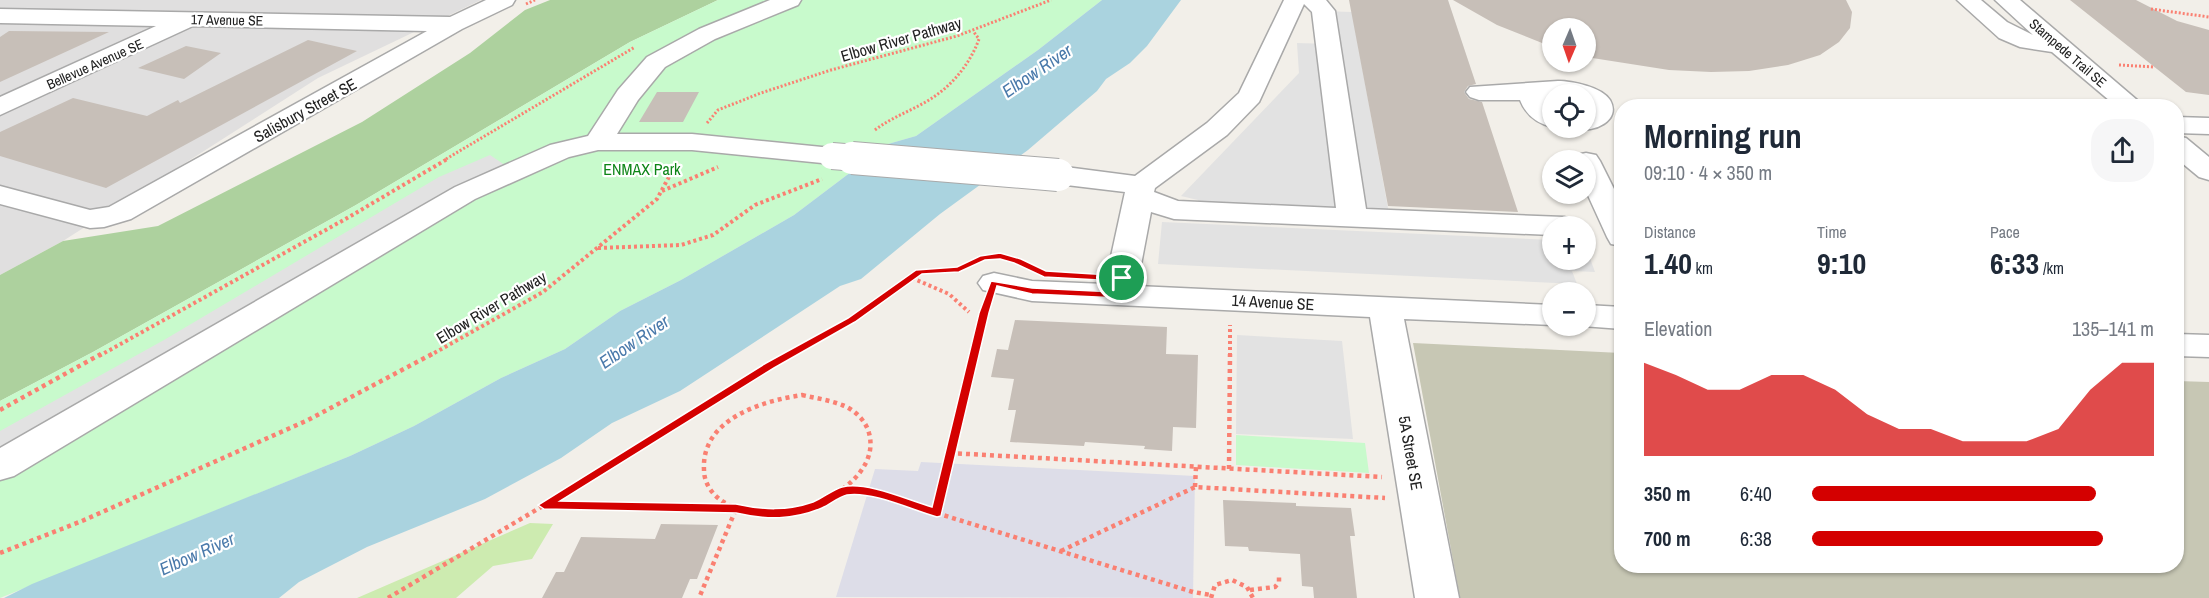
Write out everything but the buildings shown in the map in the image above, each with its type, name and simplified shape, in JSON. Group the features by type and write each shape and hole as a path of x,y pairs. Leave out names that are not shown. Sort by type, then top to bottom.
{"street":[{"path":"62,18 93,0"},
{"name":"Bellevue Avenue SE","path":"0,106 189,20 220,0"},
{"path":"306,21 316,13 347,0"},
{"name":"Salisbury Street SE","path":"0,195 90,219 104,218 128,210 454,24 504,0"},
{"path":"598,142 627,96 656,62 707,34 790,0"},
{"path":"1119,295 1140,191 1217,129 1250,96 1295,0"},
{"path":"1313,0 1323,11 1352,217"},
{"path":"1968,0 2008,35 2024,41 2059,45"},
{"name":"Stampede Trail SE","path":"2006,0 2123,99"},
{"name":"17 Avenue SE","path":"0,16 454,24"},
{"path":"1480,97 1512,102 1542,116"},
{"path":"1596,101 1599,115 1596,116"},
{"path":"2184,125 2209,126"},
{"path":"1572,138 1614,228"},
{"path":"0,466 465,193 560,151 598,142 692,142 1058,175 1140,191 1174,210 1542,225"},
{"path":"2184,151 2209,171"},
{"name":"14 Avenue SE","path":"994,283 1032,291 1542,315"},
{"name":"5A Street SE","path":"1385,307 1437,598"},
{"path":"1596,317 1614,318"},
{"path":"2184,345 2209,346"}],"path":[{"name":"Elbow River Pathway","path":"0,553 82,522 308,420 429,357 543,292 657,199 678,159 718,110 831,70 965,34 1051,0"},
{"path":"2151,9 2209,18"},
{"path":"0,410 349,217 639,45"},
{"path":"2113,65 2155,67"},
{"path":"388,598 544,505 770,365 852,320 920,272 959,269 983,258 1000,256 1025,264"},
{"path":"911,278 949,294 969,312"},
{"path":"937,513 984,313 994,283"},
{"path":"1229,469 1230,326"},
{"path":"544,505 736,509 762,515 791,513 819,505 844,491 862,474 871,454 872,435 864,419 849,406 828,398 802,395 775,399 749,408 726,422 710,440 702,460 704,480 716,497 736,509"},
{"path":"950,453 1382,477"},
{"path":"1195,487 1196,466"},
{"path":"1061,552 1195,487 1385,498"},
{"path":"844,491 868,492 1211,597 1215,585 1227,580 1240,582 1250,590 1253,598"},
{"path":"699,598 736,509"},
{"path":"1250,590 1275,587 1279,582 1279,577"}],"shaded area":[{"path":"0,0 481,0 318,78 63,241 0,275"},
{"path":"1323,11 1352,12 1390,219 1197,211 1198,200 1181,196 1299,73 1297,43 1328,44"},
{"path":"490,155 515,172 454,207 294,308 0,480 0,431 164,340 439,177"},
{"path":"1162,222 1542,240 1542,270 1594,270 1595,272 1572,271 1576,282 1542,282 1158,264"},
{"path":"1237,335 1342,341 1353,439 1236,434"},
{"path":"1413,343 1614,353 1614,573 2184,573 2184,381 2209,382 2209,598 1460,598"},
{"path":"921,462 1195,476 1193,598 836,597 875,469 918,471"}],"green space":[{"path":"550,0 718,0 630,42 356,205 93,352 0,401 0,275 63,241 158,226 362,122 470,53 525,10"},
{"name":"ENMAX Park","path":"718,0 1102,0 1038,50 916,136 888,144 794,215 681,280 620,311 565,349 501,378 414,426 350,456 0,598 0,401 93,352 356,205 630,42"},
{"path":"1236,435 1365,443 1369,473 1236,465"},
{"path":"530,523 553,524 532,559 493,566 456,598 357,598"}],"water":[{"name":"Elbow River","path":"1102,0 1181,0 1147,46 1130,63 1106,79 1097,91 1028,150 940,214 861,279 840,286 680,391 612,423 561,458 485,499 367,547 299,582 279,598 4,598 32,584 350,456 414,426 501,378 565,349 620,311 681,280 794,215 888,144 916,136 1038,50"}],"route":[{"path":"1000,256 1018,261 1044,274 1122,278 1119,295 1032,291 994,283 984,313 937,513 868,492 844,491 819,505 791,513 762,515 736,509 544,505 770,365 852,320 920,272 959,269 983,258 1000,256"}]}
